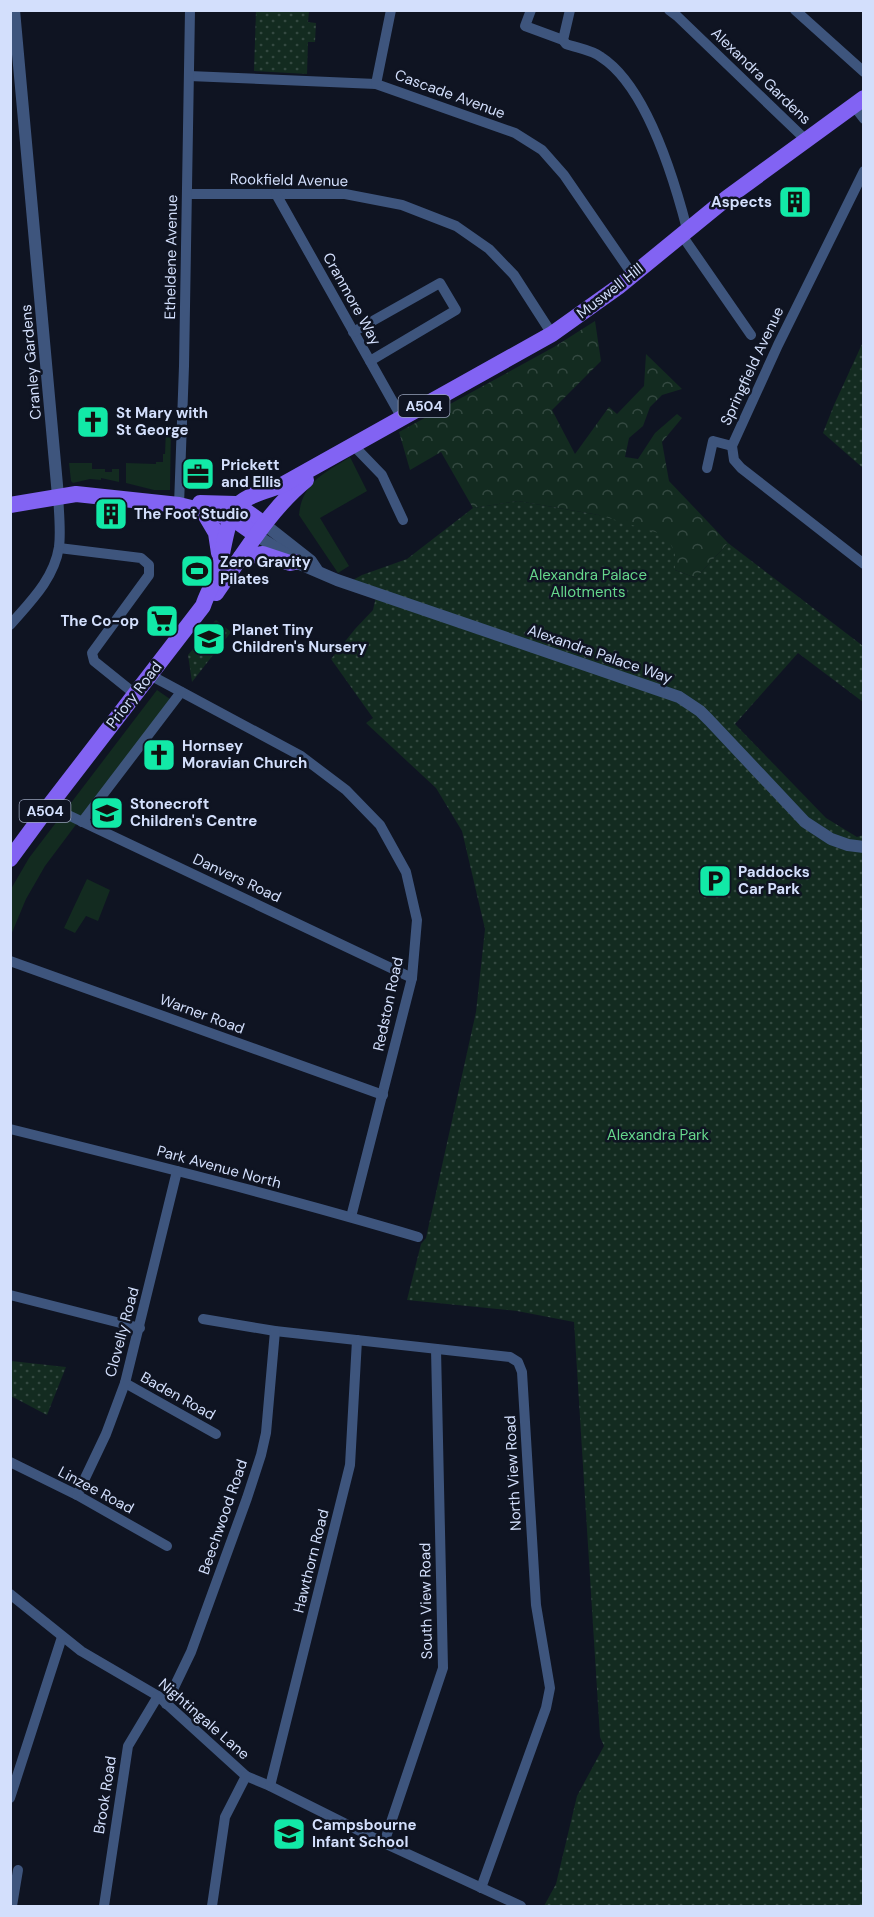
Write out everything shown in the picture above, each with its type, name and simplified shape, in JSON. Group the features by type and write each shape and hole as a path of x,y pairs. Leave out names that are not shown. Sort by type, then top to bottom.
{"main road":[{"name":"Muswell Hill","path":"240,515 248,499 282,485 552,334 589,309 684,232 806,140 860,108"},
{"name":"Muswell Hill","path":"203,606 216,593 260,530 291,492 336,454"},
{"path":"240,515 291,492"},
{"path":"10,505 76,494 197,502 240,515 250,520 260,530"},
{"path":"188,503 216,533 220,566"},
{"name":"Priory Road","path":"10,860 203,606 220,566 225,538 240,515"},
{"path":"241,557 263,554 290,563 295,562"}],"street":[{"name":"Cranley Gardens","path":"14,10 58,496"},
{"name":"Etheldene Avenue","path":"188,503 187,194 190,10"},
{"path":"376,84 391,10"},
{"path":"531,10 525,26 563,40 566,45 600,55 619,71 636,94 669,166 684,232 750,335"},
{"path":"563,40 570,10"},
{"name":"Alexandra Gardens","path":"669,10 806,140"},
{"path":"795,10 864,72"},
{"name":"Cascade Avenue","path":"189,76 376,84 515,133 542,150 564,175 632,274"},
{"name":"Springfield Avenue","path":"864,171 778,345 732,446 734,460 741,468 864,564"},
{"name":"Rookfield Avenue","path":"187,194 345,194 402,205 456,226 489,249 514,275 552,334"},
{"name":"Cranmore Way","path":"276,194 402,418"},
{"path":"353,332 440,283 456,310 370,361"},
{"path":"707,468 713,441 732,446"},
{"path":"353,445 382,475 404,520"},
{"path":"10,626 47,579 59,548 58,496"},
{"name":"Alexandra Palace Way","path":"260,530 295,562 362,590 679,697 709,720 805,822 831,839 864,848"},
{"name":"Alexandra Palace Way","path":"260,530 311,561 317,570"},
{"path":"59,548 141,558 149,565 148,575 92,653 94,661 135,694"},
{"name":"Redston Road","path":"150,675 301,756 346,790 380,825 406,872 417,920 412,978 351,1217"},
{"path":"82,822 181,692"},
{"name":"Danvers Road","path":"49,806 412,978"},
{"name":"Warner Road","path":"10,961 382,1095"},
{"name":"Park Avenue North","path":"10,1130 177,1171 418,1237"},
{"name":"Clovelly Road","path":"77,1495 106,1434 125,1383 177,1171"},
{"path":"10,1295 140,1328"},
{"name":"North View Road","path":"203,1319 275,1330 510,1357 518,1362 522,1372 536,1605 550,1688 546,1708 481,1888"},
{"name":"Beechwood Road","path":"162,1700 191,1652 261,1455 266,1433 275,1330"},
{"name":"Hawthorn Road","path":"270,1786 350,1465 357,1340"},
{"name":"South View Road","path":"384,1843 443,1668 436,1349"},
{"name":"Baden Road","path":"125,1383 216,1434"},
{"name":"Linzee Road","path":"10,1462 77,1495 167,1546"},
{"name":"Nightingale Lane","path":"10,1594 81,1651 162,1700 246,1776 521,1906"},
{"path":"10,1798 62,1637"},
{"name":"Brook Road","path":"104,1906 128,1746 162,1700"},
{"path":"212,1906 225,1817 246,1776"},
{"path":"12,1906 18,1870"}],"green space":[{"path":"256,11 309,11 308,22 316,23 315,42 308,42 307,74 254,71"},
{"path":"595,321 601,361 552,410 575,454 609,407 617,414 644,386 646,354 682,389 662,395 650,407 643,426 629,438 625,457 638,459 655,433 677,414 682,418 662,442 669,481 728,543 696,578 675,570 675,552 599,515 518,501 473,508 441,452 410,470 399,432 554,347"},
{"path":"863,342 863,468 823,433"},
{"path":"166,428 171,428 170,490 154,490 126,483 126,463 156,464 156,462 163,462"},
{"path":"350,457 367,491 320,518 349,566 338,573 299,515 301,504 310,486"},
{"path":"69,463 92,463 92,469 105,469 105,472 119,469 119,482 101,478 101,480 90,479 73,483"},
{"name":"Alexandra Park","path":"518,501 599,515 665,535 675,552 675,570 696,578 728,543 863,646 863,702 798,653 735,724 826,818 857,837 863,835 863,1906 544,1906 556,1884 577,1796 604,1746 600,1737 574,1322 517,1311 407,1300 421,1244 426,1238 476,1012 485,929 462,831 436,788 366,723 373,718 331,659 373,610 378,588 353,580 407,559 473,508"},
{"path":"216,620 231,632 192,682 188,655 198,643 206,649 217,635 209,628"},
{"path":"157,690 170,699 45,866 26,899 11,935 11,889 29,858"},
{"path":"87,879 110,890 98,921 86,916 75,933 64,928"},
{"path":"11,1361 66,1367 47,1415 11,1396"}],"place":[{"name":"Aspects","path":"795,202"},
{"name":"St Mary with St George","path":"93,422"},
{"name":"Prickett and Ellis","path":"198,474"},
{"name":"The Foot Studio","path":"111,514"},
{"name":"Zero Gravity Pilates","path":"197,571"},
{"name":"The Co-op","path":"162,621"},
{"name":"Planet Tiny Children's Nursery","path":"209,639"},
{"name":"Hornsey Moravian Church","path":"159,755"},
{"name":"Stonecroft Children's Centre","path":"107,813"},
{"name":"Paddocks Car Park","path":"715,881"},
{"name":"Campsbourne Infant School","path":"289,1834"}],"park label":[{"name":"Alexandra Palace Allotments","path":"588,584"}]}
